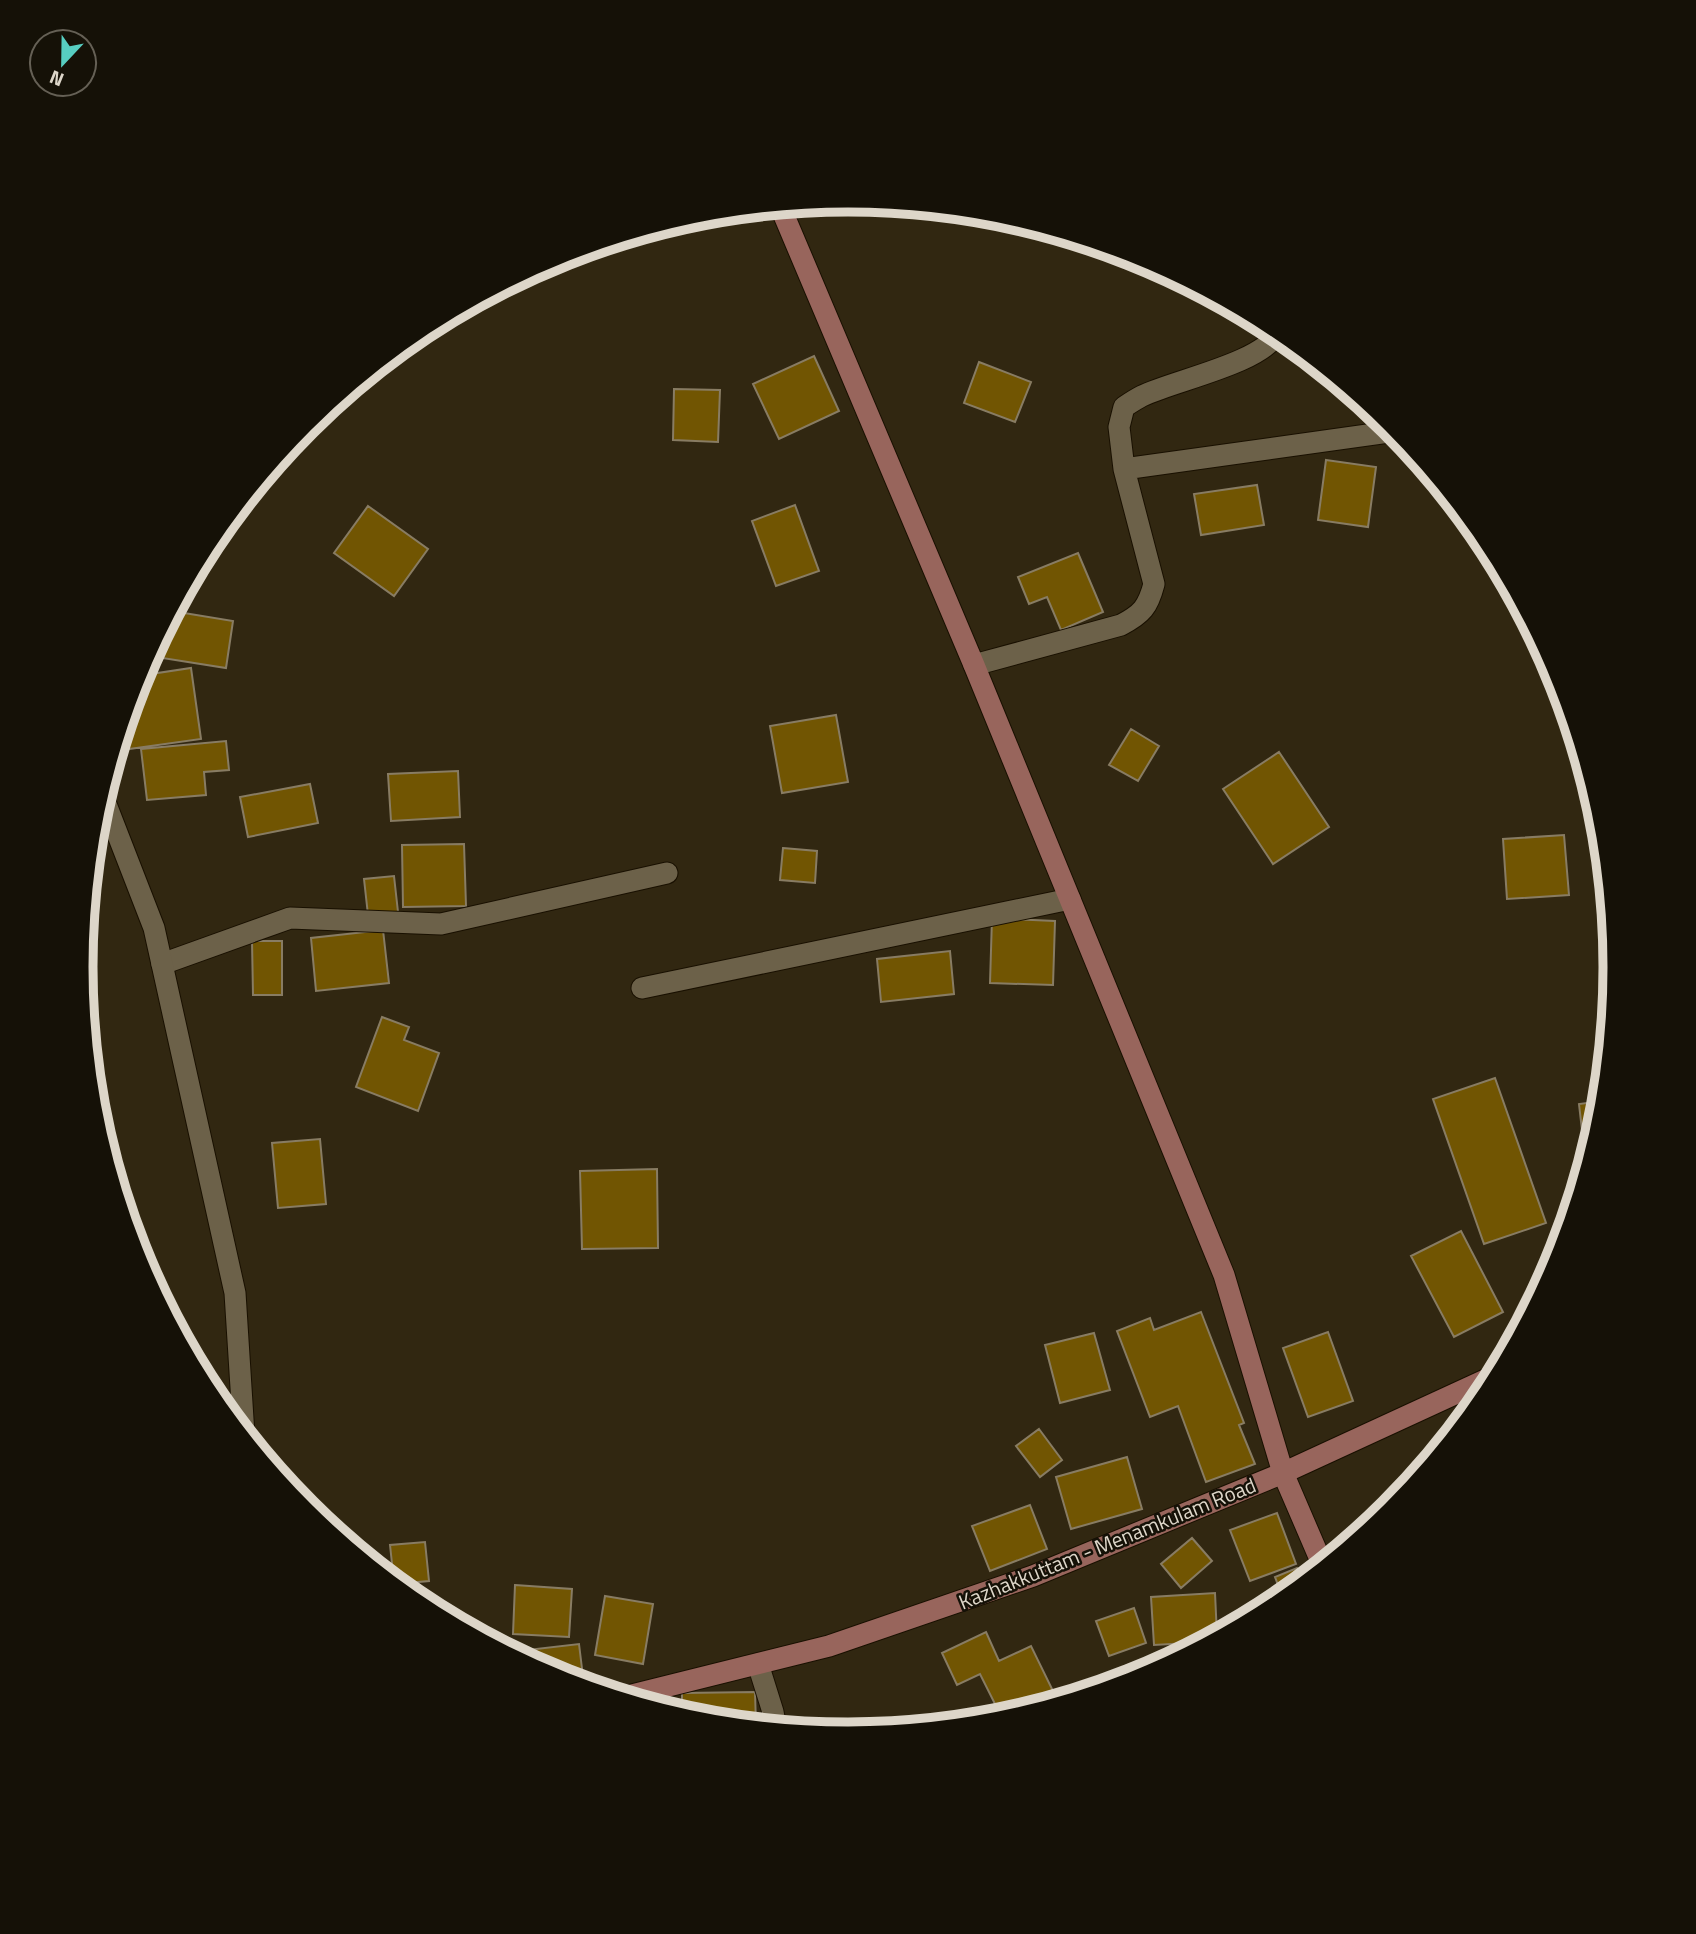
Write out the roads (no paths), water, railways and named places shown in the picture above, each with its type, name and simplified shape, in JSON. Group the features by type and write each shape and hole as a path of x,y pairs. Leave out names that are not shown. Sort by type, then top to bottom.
{"street":[{"path":"784,215 974,665 1224,1275 1283,1473 1318,1557"},
{"path":"974,665 1121,625 1138,616 1149,601 1154,584 1124,469 1119,427 1124,407 1141,396 1255,354 1271,341"},
{"path":"1124,469 1382,433"},
{"path":"109,812 154,928 235,1293 243,1419"},
{"path":"162,964 290,918 441,925 667,873"},
{"path":"642,988 1070,899"},
{"name":"Kazhakkuttam - Menamkulam Road","path":"640,1693 829,1646 1033,1576 1283,1473 1478,1383"},
{"path":"758,1664 774,1719"}]}
